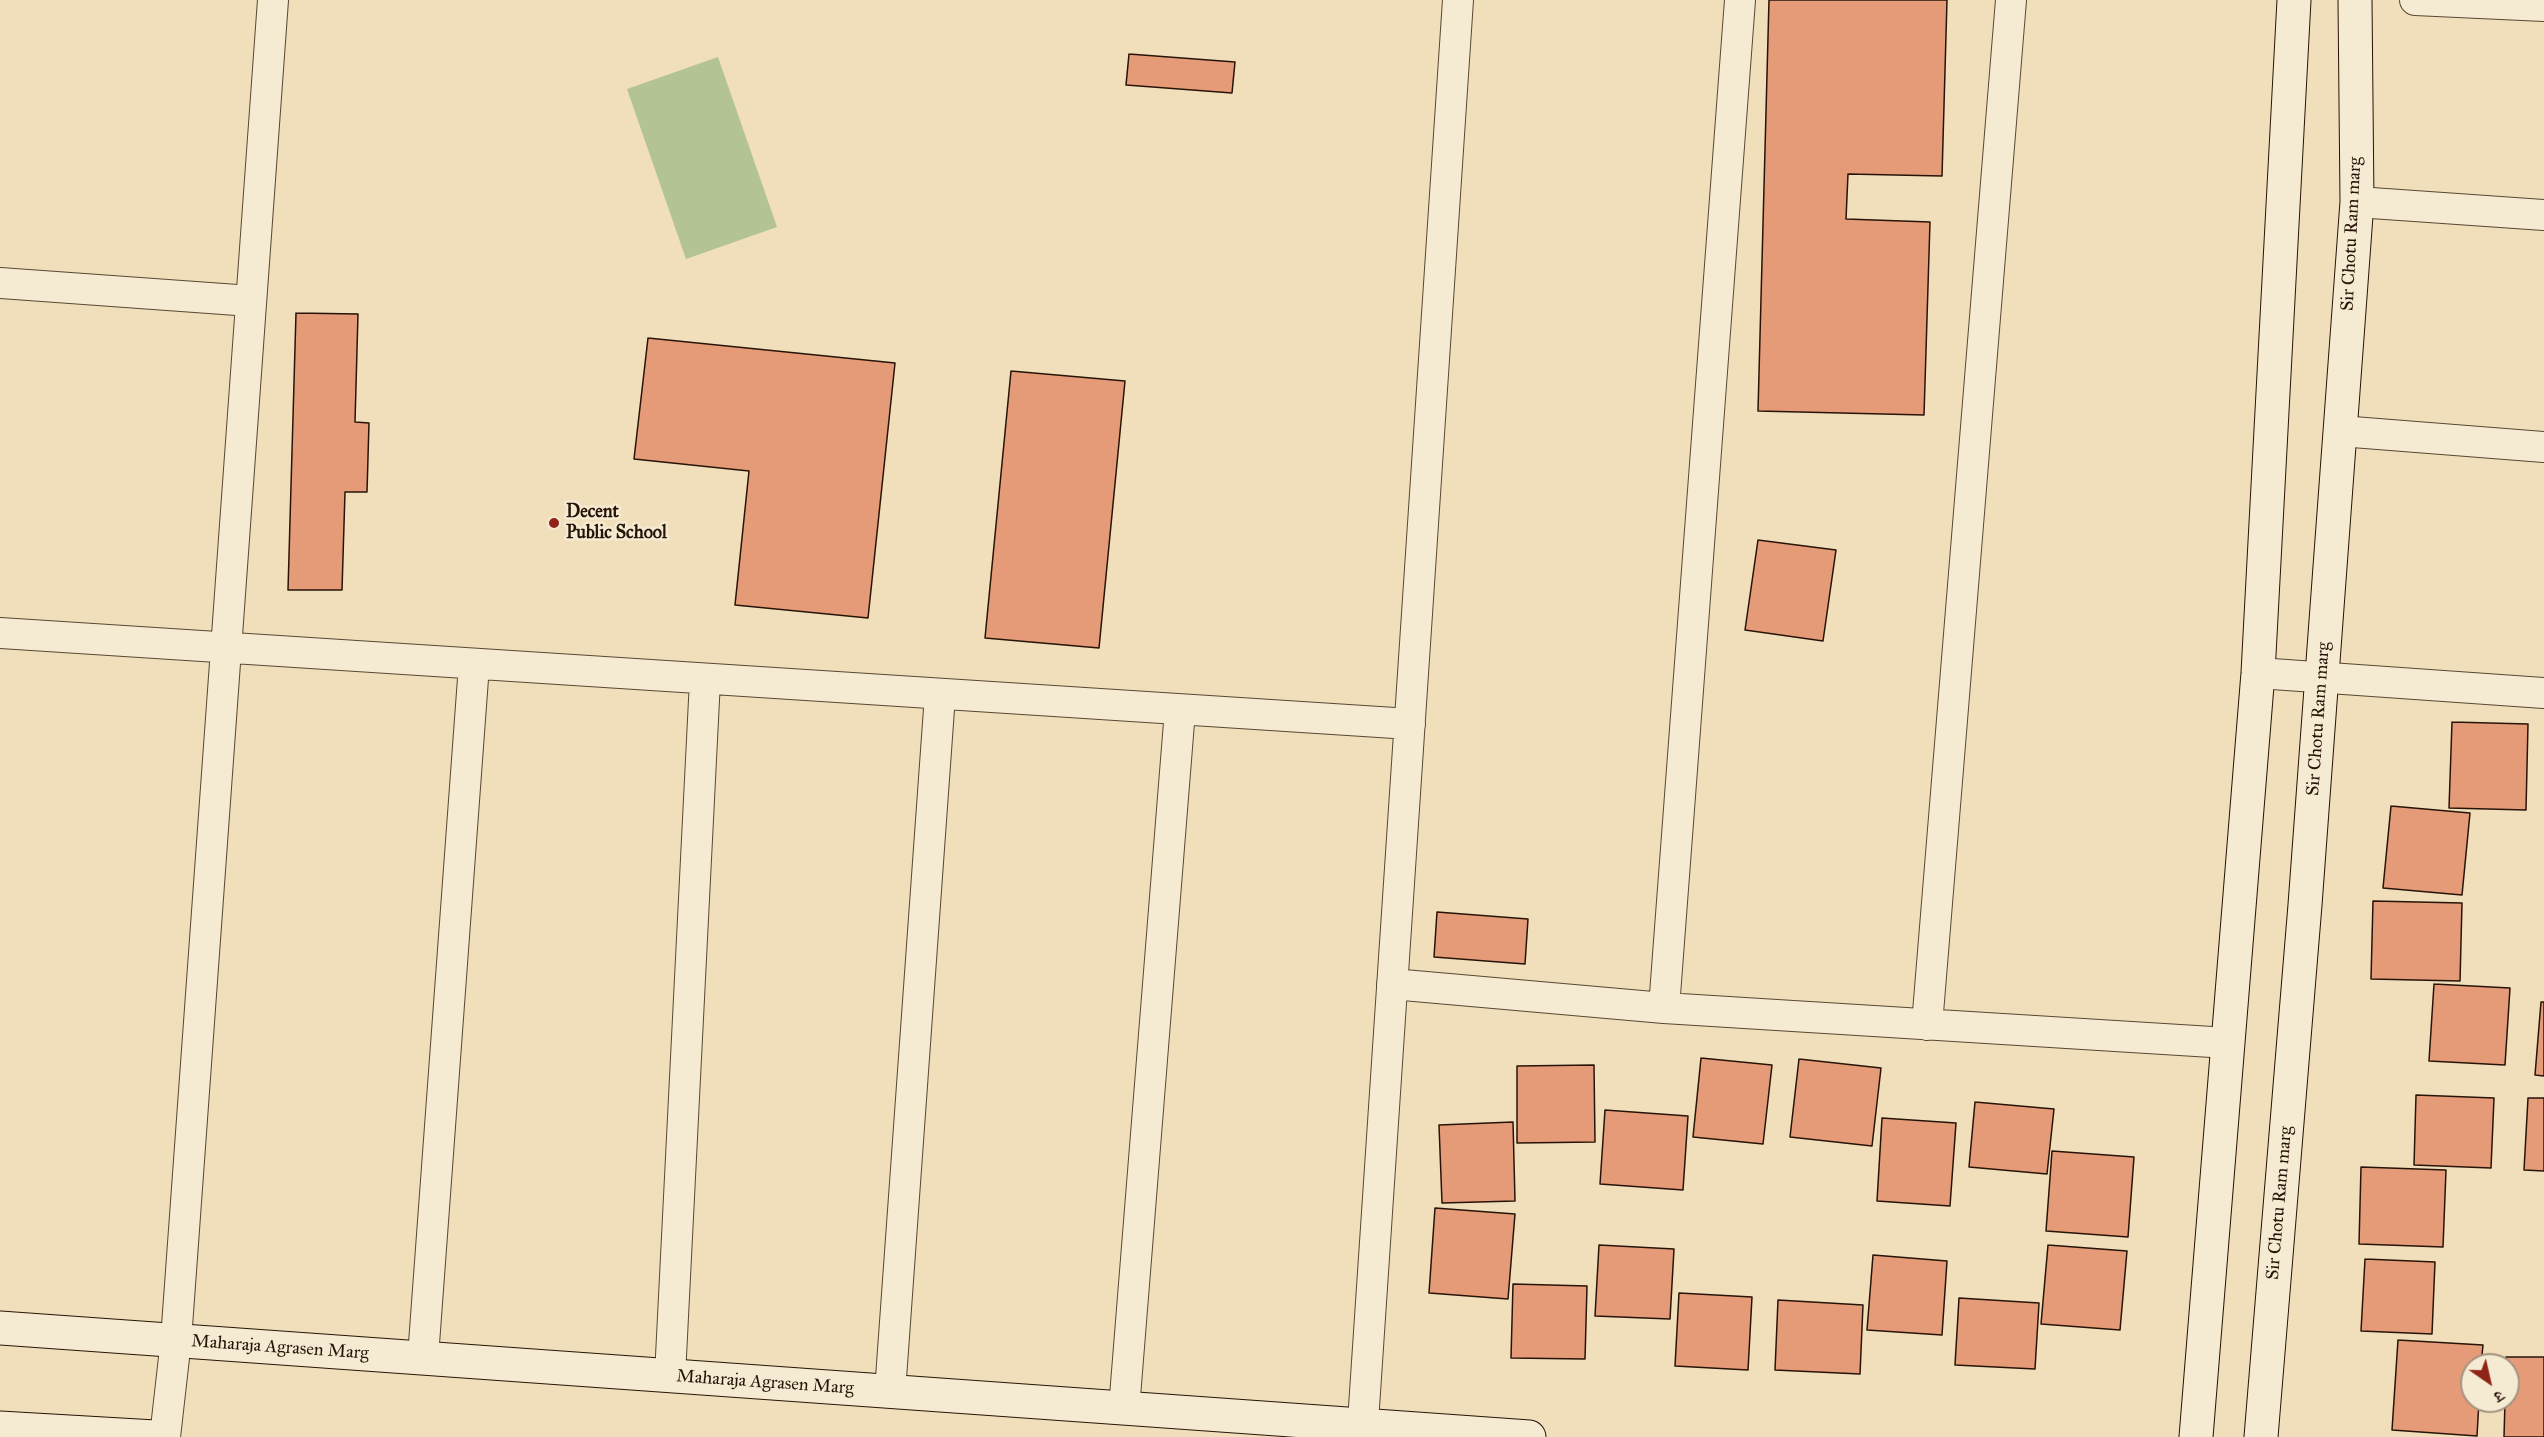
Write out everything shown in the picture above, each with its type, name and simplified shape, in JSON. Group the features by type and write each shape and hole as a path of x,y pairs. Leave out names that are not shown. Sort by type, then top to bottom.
{"street":[{"path":"165,1437 176,1341 273,0"},
{"path":"1362,1431 1458,0"},
{"path":"1664,1008 1740,0"},
{"path":"1927,1025 2011,0"},
{"path":"2196,1437 2258,673 2294,0"},
{"name":"Sir Chotu Ram marg","path":"2261,1437 2322,677 2357,202 2355,0"},
{"path":"2415,0 2544,6"},
{"path":"2357,202 2544,215"},
{"path":"0,283 251,301"},
{"path":"2340,431 2544,447"},
{"path":"0,633 1410,724"},
{"path":"423,1357 474,665"},
{"path":"2258,673 2544,693"},
{"path":"670,1376 705,680"},
{"path":"890,1392 940,695"},
{"path":"1124,1409 1180,710"},
{"path":"1392,991 1392,984 1664,1008 2228,1043"},
{"name":"Maharaja Agrasen Marg","path":"0,1328 1124,1409 1362,1431 1529,1437"},
{"path":"0,1428 156,1437"}],"green space":[{"path":"718,57 777,227 686,259 627,89"}],"building":[{"path":"1769,0 1947,0 1942,176 1848,174 1846,219 1930,222 1924,415 1758,411"},
{"path":"1129,54 1235,62 1232,93 1126,85"},
{"path":"296,313 358,314 355,422 369,423 367,492 345,492 342,590 288,590"},
{"path":"648,338 895,363 868,618 735,605 749,471 634,459"},
{"path":"1011,371 1125,381 1099,648 985,638"},
{"path":"1758,540 1836,550 1823,641 1745,630"},
{"path":"2452,722 2528,724 2526,810 2449,808"},
{"path":"2391,806 2470,813 2462,895 2383,888"},
{"path":"2373,901 2462,903 2460,981 2371,979"},
{"path":"1437,912 1528,919 1525,964 1434,957"},
{"path":"2434,984 2510,988 2505,1065 2429,1061"},
{"path":"2541,1002 2544,1002 2544,1076 2535,1075"},
{"path":"1701,1058 1772,1065 1763,1144 1693,1137"},
{"path":"1799,1059 1881,1068 1872,1146 1790,1137"},
{"path":"1594,1065 1595,1142 1517,1143 1517,1066"},
{"path":"2416,1095 2494,1098 2491,1168 2414,1165"},
{"path":"2528,1098 2544,1098 2544,1171 2524,1170"},
{"path":"1975,1102 2054,1109 2047,1174 1969,1167"},
{"path":"1605,1110 1688,1116 1683,1190 1600,1184"},
{"path":"1882,1118 1956,1123 1950,1206 1877,1201"},
{"path":"1513,1122 1515,1201 1442,1203 1439,1125"},
{"path":"2052,1151 2134,1157 2128,1237 2046,1231"},
{"path":"2361,1167 2446,1170 2443,1247 2359,1244"},
{"path":"1435,1208 1515,1214 1508,1299 1429,1293"},
{"path":"1599,1245 1674,1249 1670,1319 1595,1316"},
{"path":"2048,1245 2127,1251 2120,1330 2041,1324"},
{"path":"1873,1255 1947,1261 1942,1335 1867,1330"},
{"path":"2365,1259 2435,1262 2432,1334 2361,1331"},
{"path":"1513,1284 1587,1286 1585,1359 1511,1358"},
{"path":"1679,1293 1752,1297 1748,1370 1675,1366"},
{"path":"1959,1298 2039,1303 2035,1369 1955,1365"},
{"path":"1778,1300 1863,1305 1860,1374 1775,1370"},
{"path":"2398,1340 2483,1345 2482,1353 2460,1353 2460,1413 2478,1413 2477,1436 2392,1430"},
{"path":"2520,1357 2544,1357 2544,1437 2504,1437 2505,1413 2520,1413"}],"place":[{"name":"Decent Public School","path":"554,523"}]}
